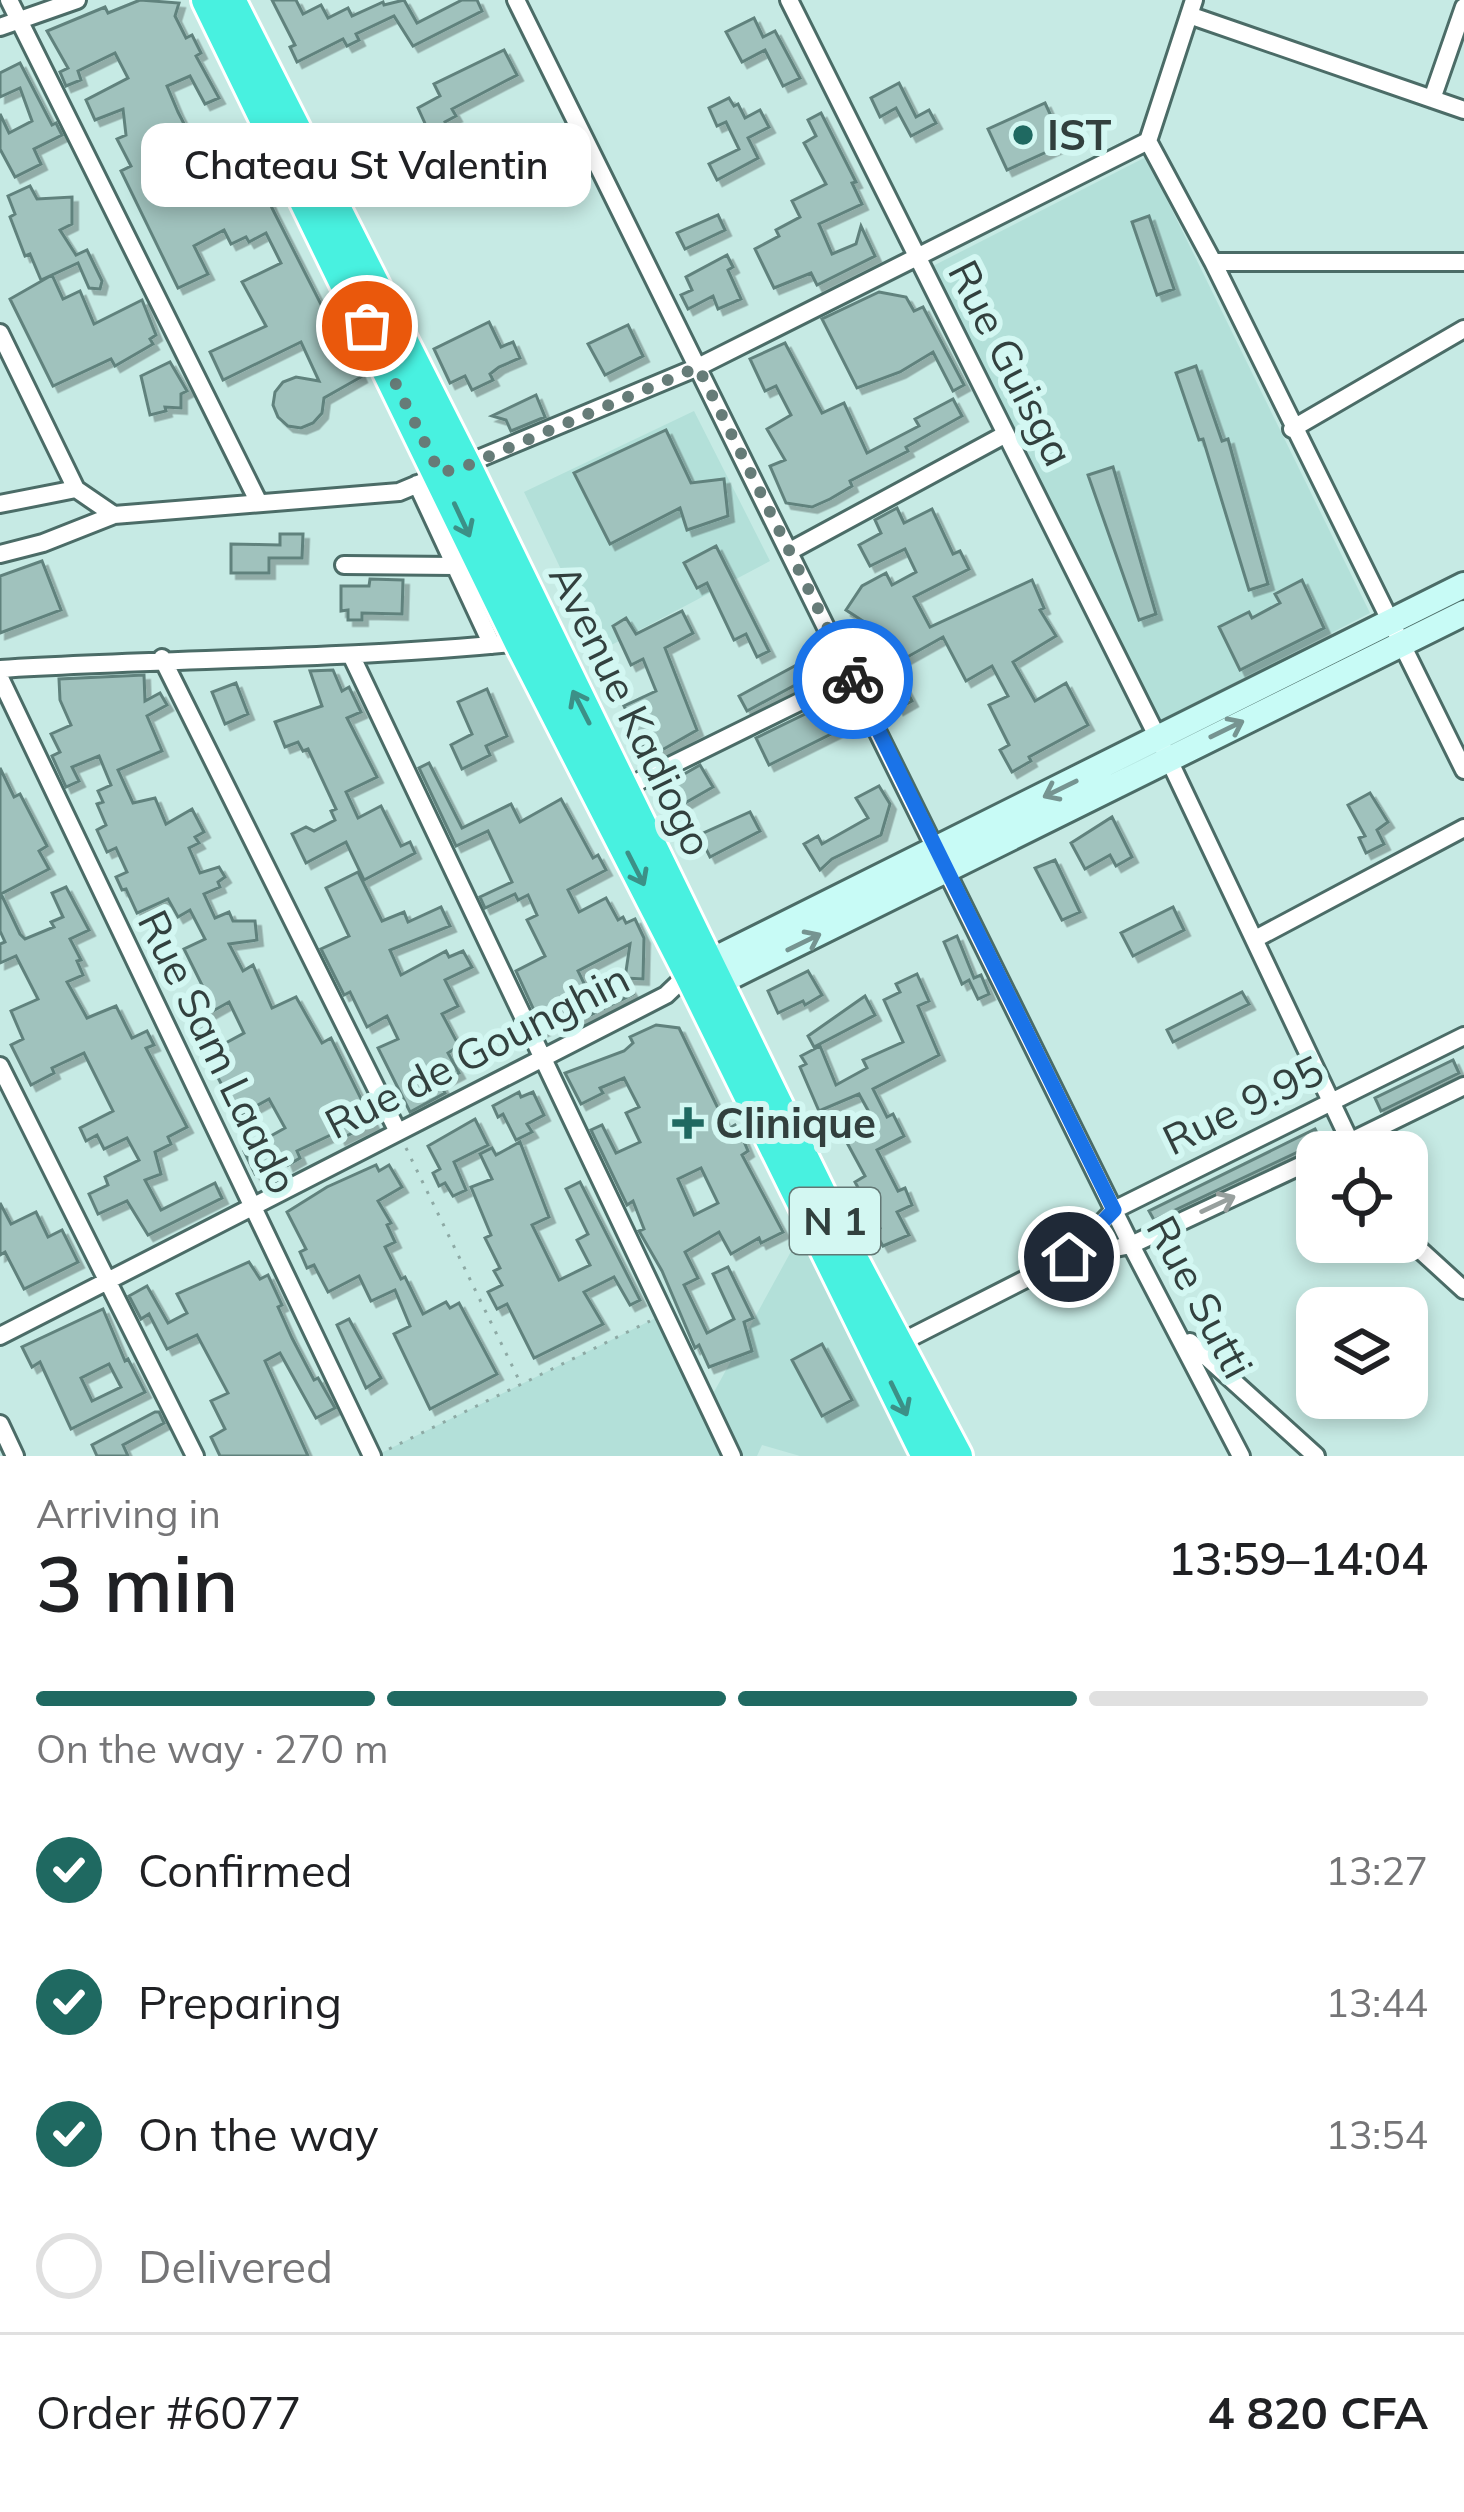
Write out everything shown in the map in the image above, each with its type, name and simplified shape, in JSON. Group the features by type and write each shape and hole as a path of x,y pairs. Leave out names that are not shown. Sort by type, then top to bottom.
{"highway":[{"name":"Avenue Kadiogo","path":"207,0 520,642 851,1256 927,1456"},
{"name":"Avenue Kadiogo","path":"230,0 441,474"},
{"name":"Avenue Kadiogo","path":"520,642 623,789 704,978"},
{"name":"Avenue Kadiogo","path":"888,1349 957,1456"}],"street":[{"path":"9,0 258,501"},
{"path":"0,27 76,0"},
{"name":"Rue Sutti","path":"516,0 1131,1245 1240,1456"},
{"name":"Rue Guisga","path":"789,0 1163,747 1345,1131"},
{"path":"1432,99 1464,7"},
{"path":"0,554 114,515 399,492 698,367 1148,141 1192,8 1464,110"},
{"path":"1148,141 1213,262 1464,770"},
{"path":"1213,262 1464,262"},
{"path":"1292,429 1464,329"},
{"path":"0,333 76,490 114,515"},
{"path":"790,550 1006,434"},
{"path":"441,474 455,566 520,642"},
{"path":"0,504 76,490"},
{"path":"344,565 455,566"},
{"path":"704,978 1395,633 1464,585"},
{"path":"1395,633 1464,613"},
{"path":"0,674 162,658 351,655 520,642"},
{"path":"351,655 732,1456"},
{"path":"162,658 397,1130"},
{"name":"Rue Sam Laado","path":"0,674 373,1456"},
{"path":"623,789 852,676"},
{"path":"1256,938 1464,828"},
{"name":"Rue de Gounghin","path":"0,1336 254,1209 397,1130 704,978"},
{"name":"Rue 9.95","path":"1069,1257 1114,1210 1464,1036"},
{"path":"0,1066 195,1456"},
{"name":"Rue 9.95","path":"1382,1131 1464,1085"},
{"name":"Rue 9.95","path":"888,1349 1069,1257 1131,1245 1296,1168"},
{"path":"1428,1258 1464,1291"},
{"path":"1180,1334 1316,1456"},
{"path":"0,1424 15,1456"}],"path":[{"path":"397,1130 521,1383"},
{"path":"373,1456 662,1315"}],"shaded area":[{"path":"1146,157 1370,613 1157,723 929,268"},
{"path":"694,411 770,561 600,651 524,492"},
{"path":"800,1235 912,1456 800,1456 762,1445 757,1456 375,1456 662,1315 714,1392"}],"building":[{"path":"140,0 179,3 175,16 186,38 192,35 201,53 196,56 219,98 205,104 190,76 167,86 178,112 199,153 211,148 220,168 249,154 333,328 342,324 350,343 346,345 361,377 324,398 322,413 301,428 288,426 273,405 283,382 296,377 319,381 301,342 223,380 210,352 266,326 242,282 281,263 266,233 231,244 224,230 194,246 208,274 178,288 121,171 131,166 117,139 126,135 123,109 95,120 86,100 128,78 115,53 78,71 81,80 66,86 60,72 68,68 47,31 105,7 108,13"},
{"path":"272,0 296,0 303,14 321,5 328,18 348,8 352,16 383,2 404,0 417,23 462,0 477,0 482,11 413,46 394,16 356,34 359,40 347,46 343,39 297,62 290,47 295,45"},
{"path":"754,18 763,37 775,31 800,78 783,86 765,50 742,62 726,32"},
{"path":"504,50 517,75 452,109 456,116 445,122 457,147 400,178 392,162 433,141 418,108 440,96 434,84"},
{"path":"20,63 62,135 34,149 41,164 15,177 0,149 0,114 9,133 32,121 20,88 0,97 0,73"},
{"path":"899,83 916,117 929,110 936,123 911,136 896,108 880,117 871,98"},
{"path":"729,98 745,118 760,110 769,127 748,138 758,158 717,180 709,164 739,149 726,122 717,126 709,108"},
{"path":"1045,103 1064,144 1007,170 988,129"},
{"path":"821,113 862,204 819,224 832,254 856,244 861,226 875,256 817,285 811,273 774,288 755,249 800,217 792,201 826,184 804,143 816,136 808,120"},
{"path":"490,137 509,183 495,191 468,147"},
{"path":"30,186 37,199 72,197 72,224 60,230 76,255 87,250 102,281 100,289 89,288 78,263 41,280 30,254 25,256 10,217 15,214 8,196"},
{"path":"718,215 725,230 685,249 677,233"},
{"path":"1149,216 1174,289 1157,295 1132,222"},
{"path":"727,255 741,299 718,309 713,296 688,309 681,295 692,290 686,277"},
{"path":"52,275 63,299 80,291 94,324 142,300 156,335 150,339 153,344 115,366 111,359 53,386 10,299"},
{"path":"879,292 906,297 914,311 923,307 964,385 953,391 933,352 900,372 857,388 822,319"},
{"path":"489,322 501,347 513,342 520,358 499,367 490,374 493,380 472,390 465,376 450,383 434,349"},
{"path":"628,325 643,356 605,375 588,344"},
{"path":"785,343 822,413 844,403 867,453 919,426 915,419 953,399 962,416 850,481 852,486 830,499 812,507 786,503 770,466 785,460 767,429 791,415 776,386 765,391 750,359"},
{"path":"170,362 187,391 181,394 181,408 165,407 166,411 150,415 141,376"},
{"path":"1196,366 1222,441 1228,439 1268,584 1249,590 1203,439 1199,440 1176,373"},
{"path":"536,395 545,417 511,431 506,420 492,416"},
{"path":"666,430 691,483 724,479 728,516 687,530 680,508 610,544 574,473"},
{"path":"1113,467 1156,614 1139,620 1088,475"},
{"path":"897,508 904,523 932,509 953,554 960,551 969,569 914,597 930,627 1032,580 1044,608 1040,610 1056,636 1013,662 1035,701 1066,683 1088,725 1029,757 1031,761 1012,772 1000,750 1009,745 989,705 1008,696 992,666 966,681 943,637 893,665 912,701 898,709 860,631 869,625 846,610 862,586 886,573 892,585 916,572 905,549 870,566 859,545 881,533 875,520"},
{"path":"280,534 303,534 302,558 269,558 269,573 231,573 231,544 280,545"},
{"path":"716,546 769,651 757,657 746,634 734,640 707,583 697,588 684,563"},
{"path":"42,561 61,610 0,633 0,576"},
{"path":"370,579 403,580 402,614 362,613 362,620 348,620 348,610 341,611 341,586 369,586"},
{"path":"1302,580 1324,628 1240,670 1219,627 1249,612 1252,618 1280,603 1275,594"},
{"path":"682,611 693,633 665,648 697,730 648,758 624,706 656,691 643,659 631,665 613,626 626,618 636,634"},
{"path":"815,655 823,670 747,711 739,696"},
{"path":"333,670 342,691 349,687 361,712 347,718 377,777 346,792 358,818 381,806 401,846 410,842 415,853 364,880 346,842 306,863 292,834 306,827 314,831 335,820 331,811 336,809 308,749 303,751 298,742 285,747 275,722 322,706 310,671"},
{"path":"144,675 145,701 160,693 167,705 147,716 162,751 118,770 133,803 155,798 166,824 192,809 204,832 195,837 199,843 189,848 200,873 219,867 225,877 218,882 220,887 204,894 215,918 229,912 233,921 255,921 257,940 229,944 243,971 253,965 272,1008 296,997 322,1043 331,1038 373,1123 340,1139 337,1132 297,1151 300,1158 288,1165 285,1157 255,1174 244,1151 285,1128 269,1099 238,1116 214,1070 210,1072 188,1010 196,1007 191,997 205,991 184,949 205,939 190,910 178,917 168,899 137,913 126,889 122,890 116,877 127,872 116,848 107,852 97,830 106,825 97,804 103,802 98,791 111,785 99,756 72,767 79,781 66,787 52,756 60,752 51,734 71,725 60,700 59,679","holes":["229,1002 244,1033 220,1046 204,1016"]},
{"path":"236,683 248,714 225,724 212,692"},
{"path":"487,689 507,736 486,746 490,755 462,769 451,745 472,734 458,702"},
{"path":"836,699 849,725 769,765 756,738"},
{"path":"429,763 462,828 511,804 520,822 561,799 593,858 598,855 606,870 568,890 579,912 606,898 618,920 635,919 644,938 643,979 625,978 630,944 578,971 592,1000 624,979 633,994 566,1027 564,1019 543,1030 516,971 545,956 527,920 537,915 528,895 518,900 515,894 485,908 480,897 512,882 488,831 456,846 419,768"},
{"path":"700,765 713,787 685,803 672,781"},
{"path":"0,768 14,797 20,794 47,846 39,851 49,869 1,894 20,934 25,939 54,927 51,922 63,917 52,893 66,887 89,930 70,939 83,975 67,982 87,1018 116,1006 132,1038 147,1031 154,1045 146,1048 187,1127 168,1137 171,1144 155,1152 161,1174 145,1180 161,1210 215,1183 222,1198 148,1235 127,1201 98,1214 89,1194 108,1185 105,1177 139,1160 127,1138 104,1149 97,1135 86,1141 80,1128 113,1111 84,1053 52,1068 54,1073 31,1085 11,1045 23,1039 11,1011 38,999 16,956 0,963 0,944 5,942 0,931"},
{"path":"879,786 890,804 881,835 820,870 804,844 818,836 822,844 868,818 856,798"},
{"path":"1370,793 1388,822 1377,830 1384,844 1366,853 1359,838 1365,836 1348,805"},
{"path":"750,812 760,831 710,857 699,835"},
{"path":"1112,817 1132,857 1116,866 1110,855 1085,869 1071,843"},
{"path":"1055,860 1080,912 1062,920 1035,868"},
{"path":"358,872 382,921 404,912 408,922 441,907 450,926 390,950 401,975 446,951 449,957 463,951 472,967 445,980 458,1006 442,1014 459,1046 448,1053 459,1073 440,1083 445,1093 410,1112 378,1048 398,1039 387,1016 367,1027 321,949 349,936 326,888"},
{"path":"1173,907 1184,930 1133,956 1121,933"},
{"path":"957,936 974,978 981,975 989,994 978,999 969,980 962,984 944,942"},
{"path":"808,971 822,995 778,1013 768,991"},
{"path":"917,974 929,1001 918,1006 939,1055 873,1089 887,1117 893,1114 904,1136 877,1150 898,1191 905,1188 912,1205 897,1212 909,1235 883,1246 874,1231 880,1228 855,1182 865,1176 845,1139 875,1123 859,1094 819,1111 800,1067 806,1064 801,1056 820,1046 836,1085 867,1068 863,1060 903,1042 884,1000 900,992 896,984"},
{"path":"1242,992 1249,1004 1173,1042 1167,1030"},
{"path":"865,996 875,1015 814,1047 808,1036"},
{"path":"656,1025 679,1028 728,1129 735,1125 742,1137 748,1151 742,1155 783,1232 761,1243 759,1238 731,1254 719,1232 685,1252 698,1278 684,1285 707,1333 734,1319 713,1274 728,1267 753,1318 744,1322 752,1351 709,1367 699,1345 695,1348 639,1231 644,1229 633,1201 627,1205 591,1130 602,1125 616,1153 640,1142 626,1113 639,1107 624,1078 600,1088 603,1093 581,1104 565,1073 624,1051 633,1043 630,1037","holes":["701,1168 718,1203 694,1215 678,1179"]},
{"path":"1453,1060 1459,1073 1381,1111 1375,1098"},
{"path":"519,1092 521,1097 533,1092 544,1115 527,1124 532,1132 516,1140 503,1114 498,1117 493,1106"},
{"path":"475,1119 488,1145 454,1162 466,1190 453,1196 445,1183 439,1186 433,1173 440,1169 428,1146"},
{"path":"1296,1138 1296,1153 1154,1220 1149,1211"},
{"path":"520,1142 549,1217 532,1225 559,1280 590,1265 577,1240 588,1234 566,1189 580,1182 640,1300 630,1305 614,1277 584,1292 603,1324 534,1358 507,1304 497,1309 488,1292 502,1285 494,1271 500,1268 485,1238 491,1235 471,1187 492,1179 480,1154 492,1148 496,1155"},
{"path":"376,1165 379,1171 389,1165 402,1187 378,1201 395,1242 385,1247 401,1279 405,1277 423,1314 446,1302 450,1308 459,1303 497,1374 430,1409 394,1334 410,1326 395,1290 371,1301 359,1276 328,1292 314,1265 307,1268 300,1252 306,1249 287,1212"},
{"path":"0,1203 11,1224 36,1212 48,1237 62,1230 78,1262 24,1289 5,1252 0,1255"},
{"path":"249,1262 260,1279 268,1275 292,1338 335,1408 316,1418 280,1353 265,1361 308,1456 220,1456 211,1437 225,1429 211,1401 228,1393 197,1335 167,1349 149,1314 141,1319 129,1296 147,1286 168,1323 187,1313 177,1294"},
{"path":"103,1309 125,1361 128,1359 145,1392 71,1429 40,1362 32,1367 22,1347","holes":["109,1364 121,1387 92,1401 81,1378"]},
{"path":"349,1319 381,1378 366,1388 337,1325"},
{"path":"822,1344 852,1400 822,1416 792,1360"},
{"path":"155,1412 164,1423 123,1445 128,1456 97,1456 92,1445"}],"way so far":[{"path":"367,326 440,473 698,367 853,679"}],"place":[{"name":"IST","path":"1023,135"},
{"name":"Chateau St Valentin","path":"367,326"},
{"name":"Clinique","path":"688,1123"}],"route":[{"path":"853,679 1114,1210 1069,1257"}]}
